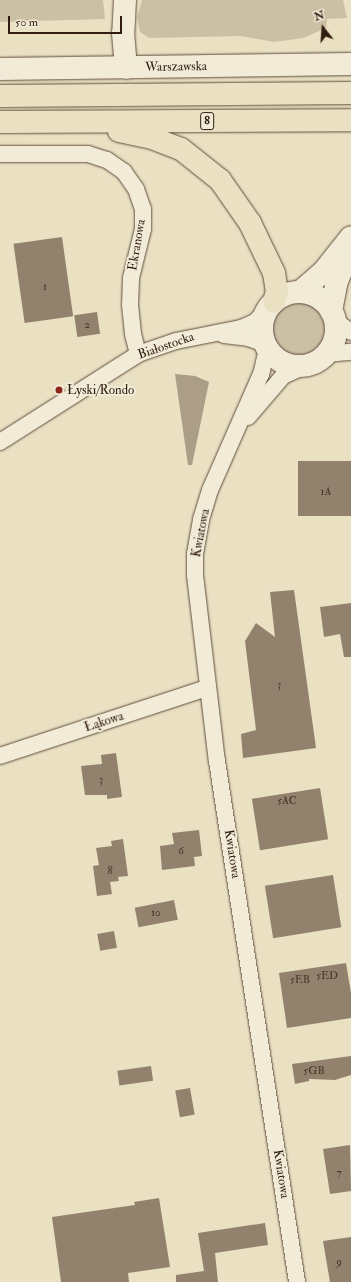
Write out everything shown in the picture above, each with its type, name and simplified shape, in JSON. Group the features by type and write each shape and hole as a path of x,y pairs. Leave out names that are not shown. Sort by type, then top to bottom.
{"highway":[{"name":"8","path":"0,96 351,93"},
{"name":"8","path":"0,122 351,120"},
{"path":"62,122 152,138 180,149 220,180 250,223 274,273 277,291 270,306"}],"street":[{"path":"125,0 123,33 126,68"},
{"name":"Warszawska","path":"0,69 351,64"},
{"name":"Ekranowa","path":"0,154 88,154 107,160 118,168 136,189 142,208 143,229 131,278 130,305 133,334 138,354"},
{"path":"351,238 324,271 300,292 284,296 270,306 262,327 266,346 282,362 300,366 318,359 351,352"},
{"path":"318,359 334,338 339,321 337,281 351,247"},
{"path":"300,292 318,298 339,321"},
{"name":"Białostocka","path":"0,442 138,354 176,341 241,328 255,322 270,306"},
{"name":"Białostocka","path":"212,333 248,338 266,346"},
{"name":"Kwiatowa","path":"266,346 261,374 210,490 195,554 196,595 207,688 297,1282"},
{"name":"Kwiatowa","path":"237,431 283,376 318,359"},
{"name":"Łąkowa","path":"0,756 207,688"}],"shaded area":[{"path":"0,0 103,0 105,19 0,22"},
{"path":"142,0 343,0 347,18 327,19 326,28 303,38 274,42 241,36 149,38 140,32 137,17"},
{"path":"294,303 304,303 318,310 325,324 325,334 318,348 304,355 294,355 284,351 277,344 273,334 273,324 277,314 284,307"},
{"path":"175,374 195,376 209,382 192,465 188,465"}],"building":[{"path":"62,237 73,316 25,323 13,244"},
{"path":"97,312 100,334 77,337 74,315"},
{"path":"298,461 351,461 351,516 298,516"},
{"path":"294,590 316,748 243,758 241,734 256,730 245,641 256,623 275,637 270,592"},
{"path":"351,603 351,657 344,657 340,634 324,637 320,607"},
{"path":"116,753 122,797 107,799 107,795 85,795 81,766 102,764 101,755"},
{"path":"320,788 328,839 260,850 252,799"},
{"path":"199,830 202,856 194,857 195,866 162,870 160,846 174,844 172,833"},
{"path":"123,839 128,876 118,877 119,881 110,882 112,894 97,896 93,866 99,865 96,848 112,846 111,841"},
{"path":"333,875 341,927 273,938 265,886"},
{"path":"174,900 178,920 139,927 135,908"},
{"path":"114,931 117,948 100,951 97,934"},
{"path":"346,963 351,993 351,1018 287,1028 279,973"},
{"path":"351,1056 351,1075 335,1080 309,1079 309,1081 295,1084 292,1064"},
{"path":"151,1066 153,1081 119,1086 117,1071"},
{"path":"190,1088 195,1115 180,1117 175,1091"},
{"path":"350,1145 351,1191 330,1194 323,1149"},
{"path":"159,1198 170,1267 128,1273 129,1282 61,1282 52,1217 135,1205 134,1202"},
{"path":"265,1223 268,1245 215,1253 218,1282 176,1282 176,1275 204,1271 198,1233"},
{"path":"351,1237 351,1282 330,1282 323,1241"}],"place":[{"name":"Łyski/Rondo","path":"59,390"}]}
